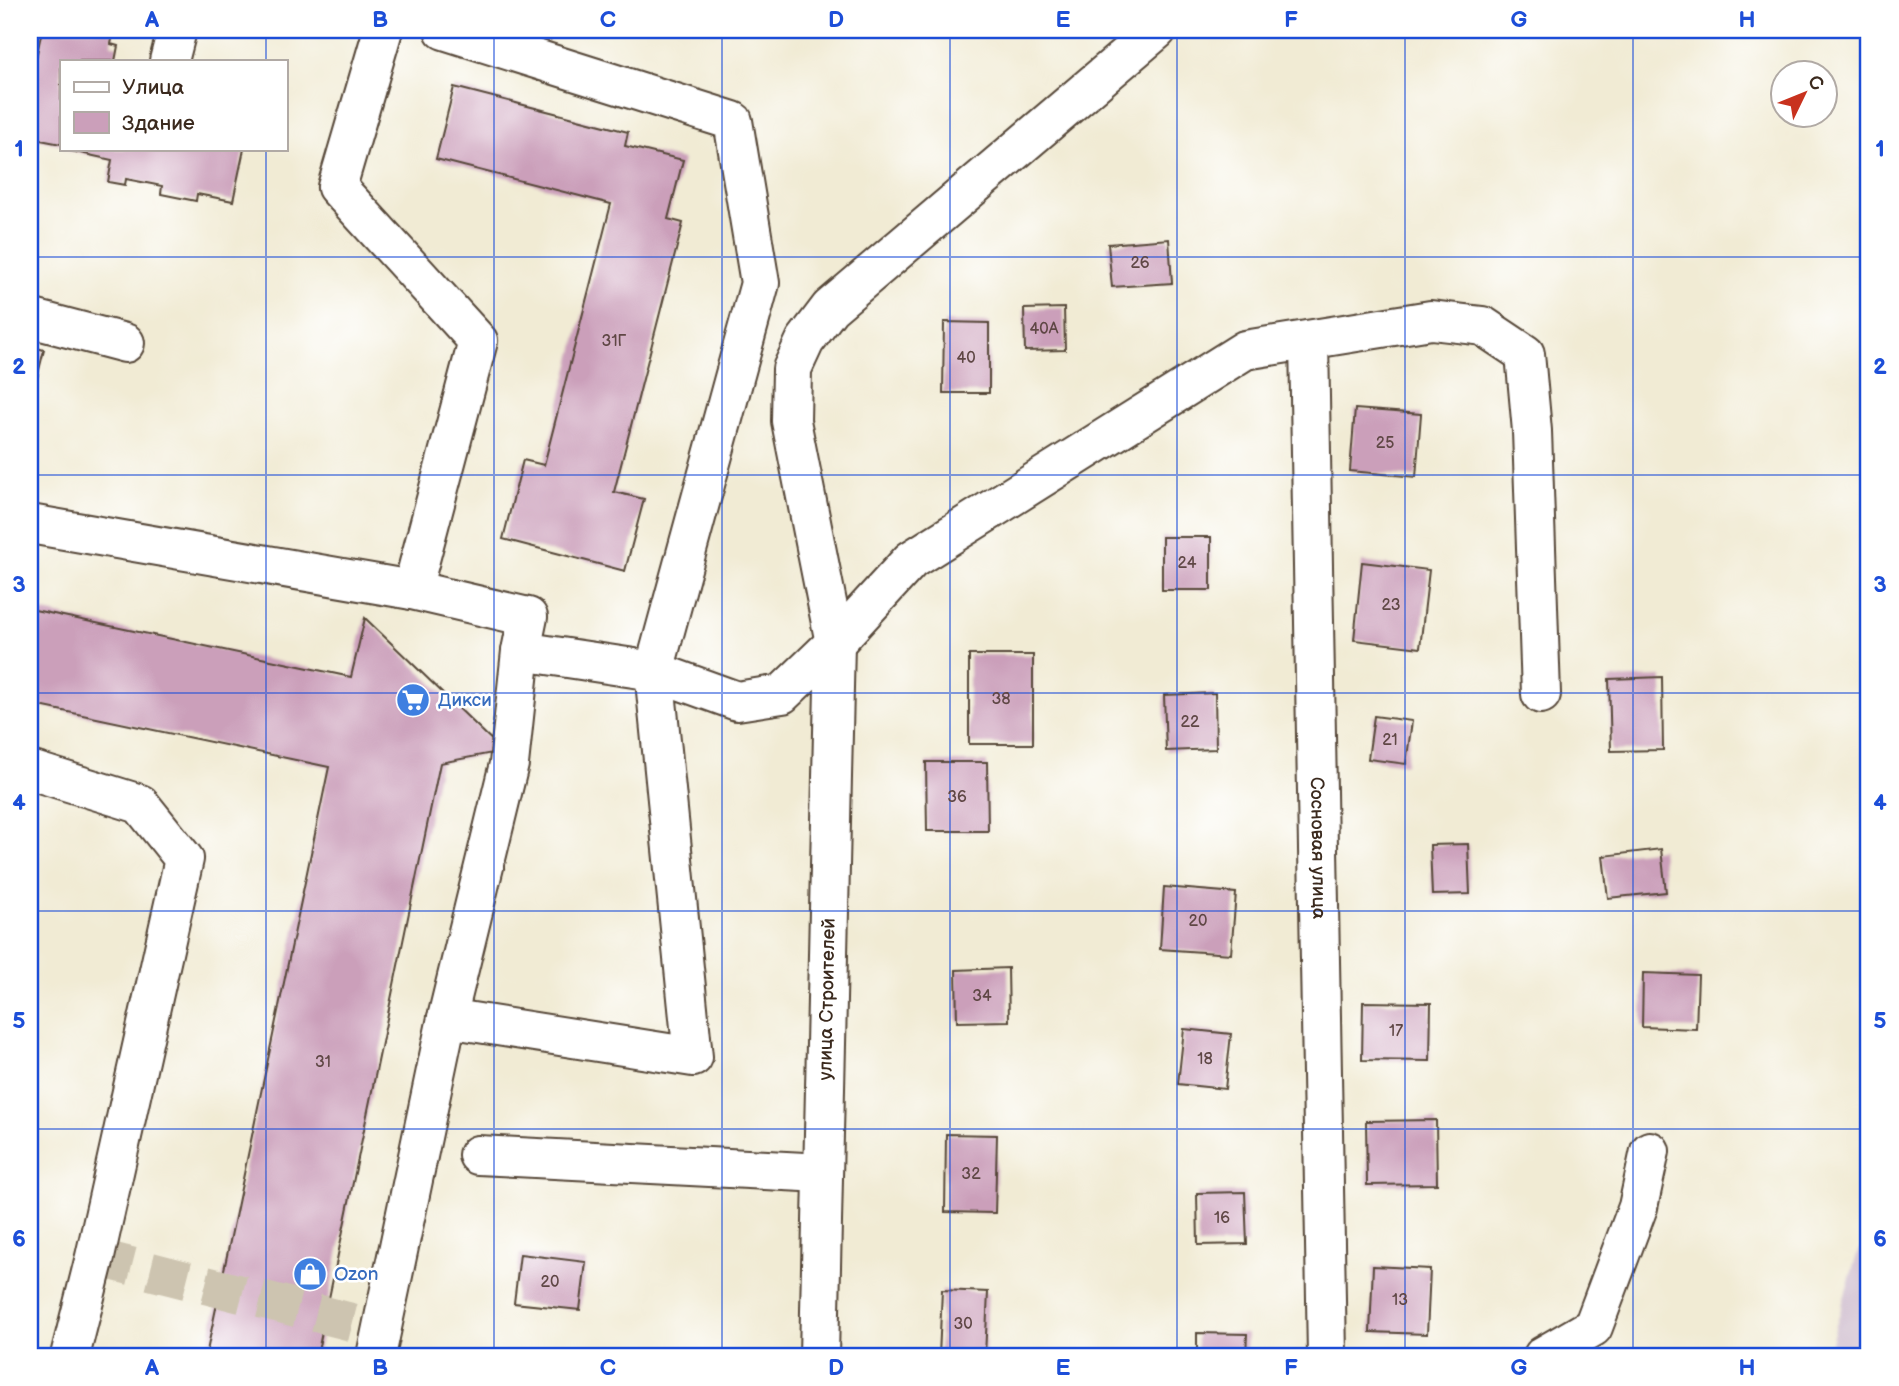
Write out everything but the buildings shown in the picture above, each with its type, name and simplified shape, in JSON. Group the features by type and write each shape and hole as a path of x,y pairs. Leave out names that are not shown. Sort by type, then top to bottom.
{"street":[{"path":"169,60 177,30"},
{"path":"383,30 337,187 478,341 411,590"},
{"path":"444,30 733,121 760,283 653,671 693,1057 446,1018"},
{"name":"улица Строителей","path":"819,1356 835,643 791,421 792,369 804,341 830,308 1157,30"},
{"path":"30,318 125,343"},
{"path":"521,651 653,671 737,701 782,694 835,643 912,560 1245,350 1431,320 1483,326 1525,354 1532,431 1541,694"},
{"name":"Сосновая улица","path":"1309,340 1327,1356"},
{"path":"30,524 411,590 528,617 521,651 509,764 446,1018 376,1356"},
{"path":"30,770 140,804 184,859 95,1257 69,1356"},
{"path":"1543,1356 1593,1327 1638,1207 1650,1151"},
{"path":"478,1155 823,1173"}],"shaded area":[{"path":"1869,1238 1869,1356 1827,1356 1858,1251"}],"tunnel":[{"path":"95,1257 383,1330"}],"place":[{"name":"Дикси","path":"413,700"},
{"name":"Ozon","path":"310,1274"}]}
